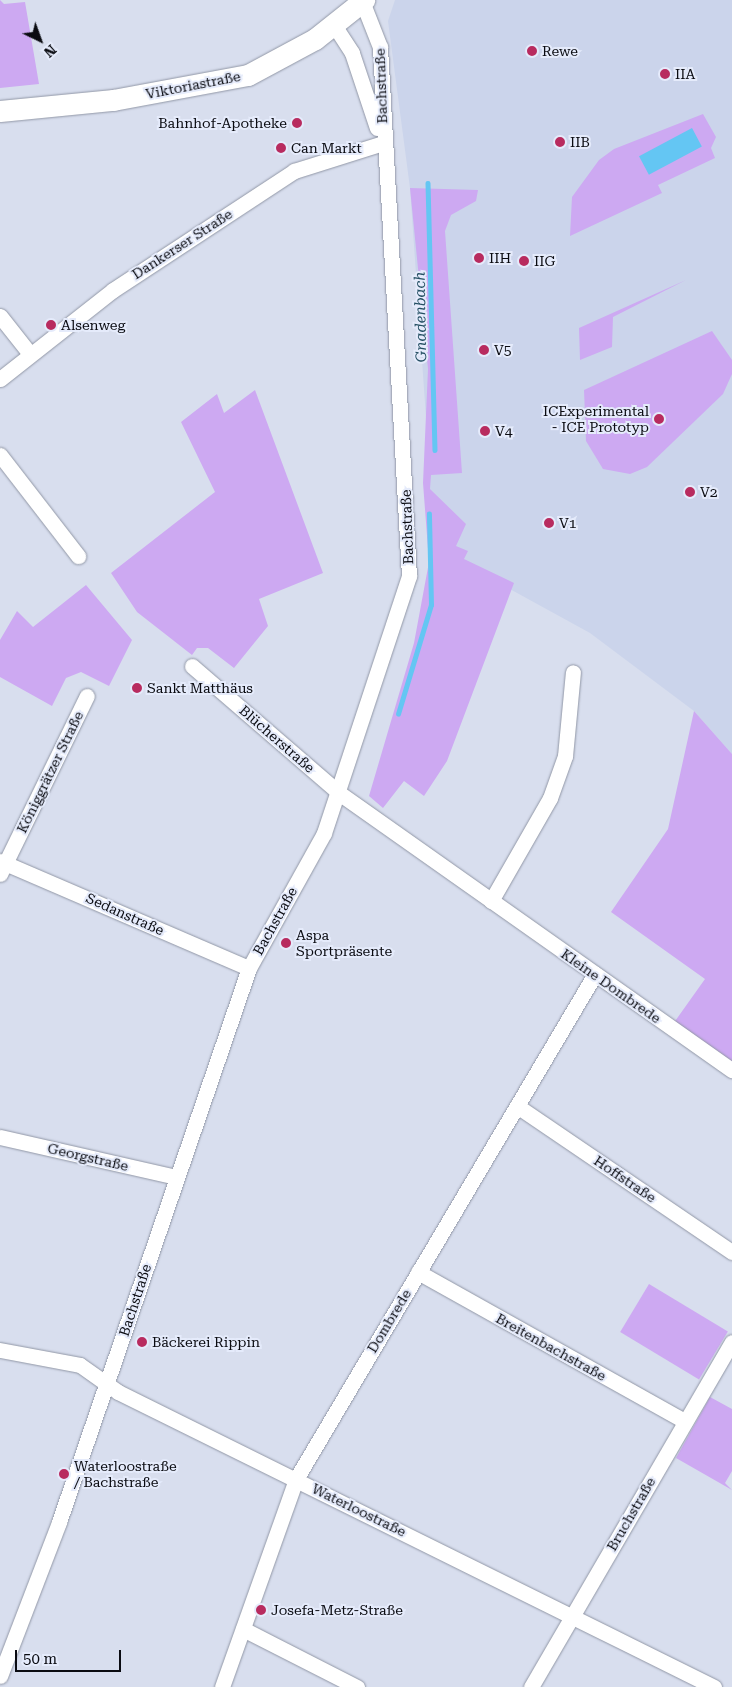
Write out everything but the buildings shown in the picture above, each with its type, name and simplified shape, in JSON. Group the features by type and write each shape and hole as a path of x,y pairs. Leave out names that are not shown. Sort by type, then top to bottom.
{"main road":[{"name":"Viktoriastraße","path":"0,111 114,100 240,77 281,60 334,25 363,1"}],"street":[{"name":"Bachstraße","path":"0,1676 108,1381 176,1177 249,968 324,833 339,793 409,576 398,317 383,143 380,47 363,1"},
{"name":"Bachstraße","path":"334,25 352,53 383,143"},
{"name":"Dankerser Straße","path":"0,378 113,290 294,172 383,143"},
{"path":"0,316 30,354"},
{"path":"0,455 78,556"},
{"name":"Blücherstraße","path":"192,666 339,793"},
{"path":"491,901 550,798 562,764 573,672"},
{"name":"Königgrätzer Straße","path":"2,866 87,696"},
{"name":"Kleine Dombrede","path":"339,793 732,1070"},
{"name":"Sedanstraße","path":"2,866 249,968"},
{"name":"Dombrede","path":"222,1687 296,1479 595,974"},
{"name":"Hoffstraße","path":"517,1106 732,1252"},
{"name":"Georgstraße","path":"0,1137 176,1177"},
{"name":"Breitenbachstraße","path":"418,1272 685,1421"},
{"name":"Bruchstraße","path":"531,1687 732,1342"},
{"name":"Waterloostraße","path":"0,1350 80,1365 108,1381 118,1392 573,1615 714,1687"},
{"path":"243,1629 357,1687"}],"shaded area":[{"path":"0,0 4,4 25,2 39,84 0,88"},
{"path":"395,0 732,0 732,754 694,711 590,633 497,582 429,562 430,475 410,188 388,21"},
{"path":"703,114 716,137 711,148 715,158 658,185 662,193 570,236 572,197 599,160 614,149"},
{"path":"410,188 478,190 476,201 451,215 445,231 462,473 431,475 430,489 466,524 456,546 468,551 464,559 514,583 447,761 424,796 404,781 383,808 369,796 414,643 429,562 423,483 428,369"},
{"path":"686,280 613,317 612,347 580,360 579,328"},
{"path":"712,331 732,360 732,374 723,394 647,467 630,474 603,469 586,441 584,390"},
{"path":"255,390 323,573 259,599 268,626 234,668 208,648 197,648 192,655 137,612 111,573 215,492 181,422 217,394 224,413"},
{"path":"86,585 132,640 109,686 81,672 66,678 52,706 0,677 0,640 17,611 33,627"},
{"path":"694,711 732,754 732,1063 673,1024 705,979 611,912 668,829"},
{"path":"649,1284 728,1331 699,1379 620,1332"},
{"path":"710,1397 732,1409 732,1471 725,1483 732,1490 676,1458"}],"water":[{"path":"692,128 702,147 649,175 639,156"}],"waterway":[{"name":"Gnadenbach","path":"428,183 435,450"},
{"name":"Gnadenbach","path":"398,714 431,605 429,514"}],"place":[{"name":"Rewe","path":"532,51"},
{"name":"IIA","path":"665,74"},
{"name":"Bahnhof-Apotheke","path":"297,123"},
{"name":"IIB","path":"560,142"},
{"name":"Can Markt","path":"281,148"},
{"name":"IIH","path":"479,258"},
{"name":"IIG","path":"524,261"},
{"name":"Alsenweg","path":"51,325"},
{"name":"V5","path":"484,350"},
{"name":"ICExperimental - ICE Prototyp","path":"659,419"},
{"name":"V4","path":"485,431"},
{"name":"V2","path":"690,492"},
{"name":"V1","path":"549,523"},
{"name":"Sankt Matthäus","path":"137,688"},
{"name":"Aspa Sportpräsente","path":"286,943"},
{"name":"Bäckerei Rippin","path":"142,1342"},
{"name":"Waterloostraße / Bachstraße","path":"64,1474"},
{"name":"Josefa-Metz-Straße","path":"261,1610"}]}
